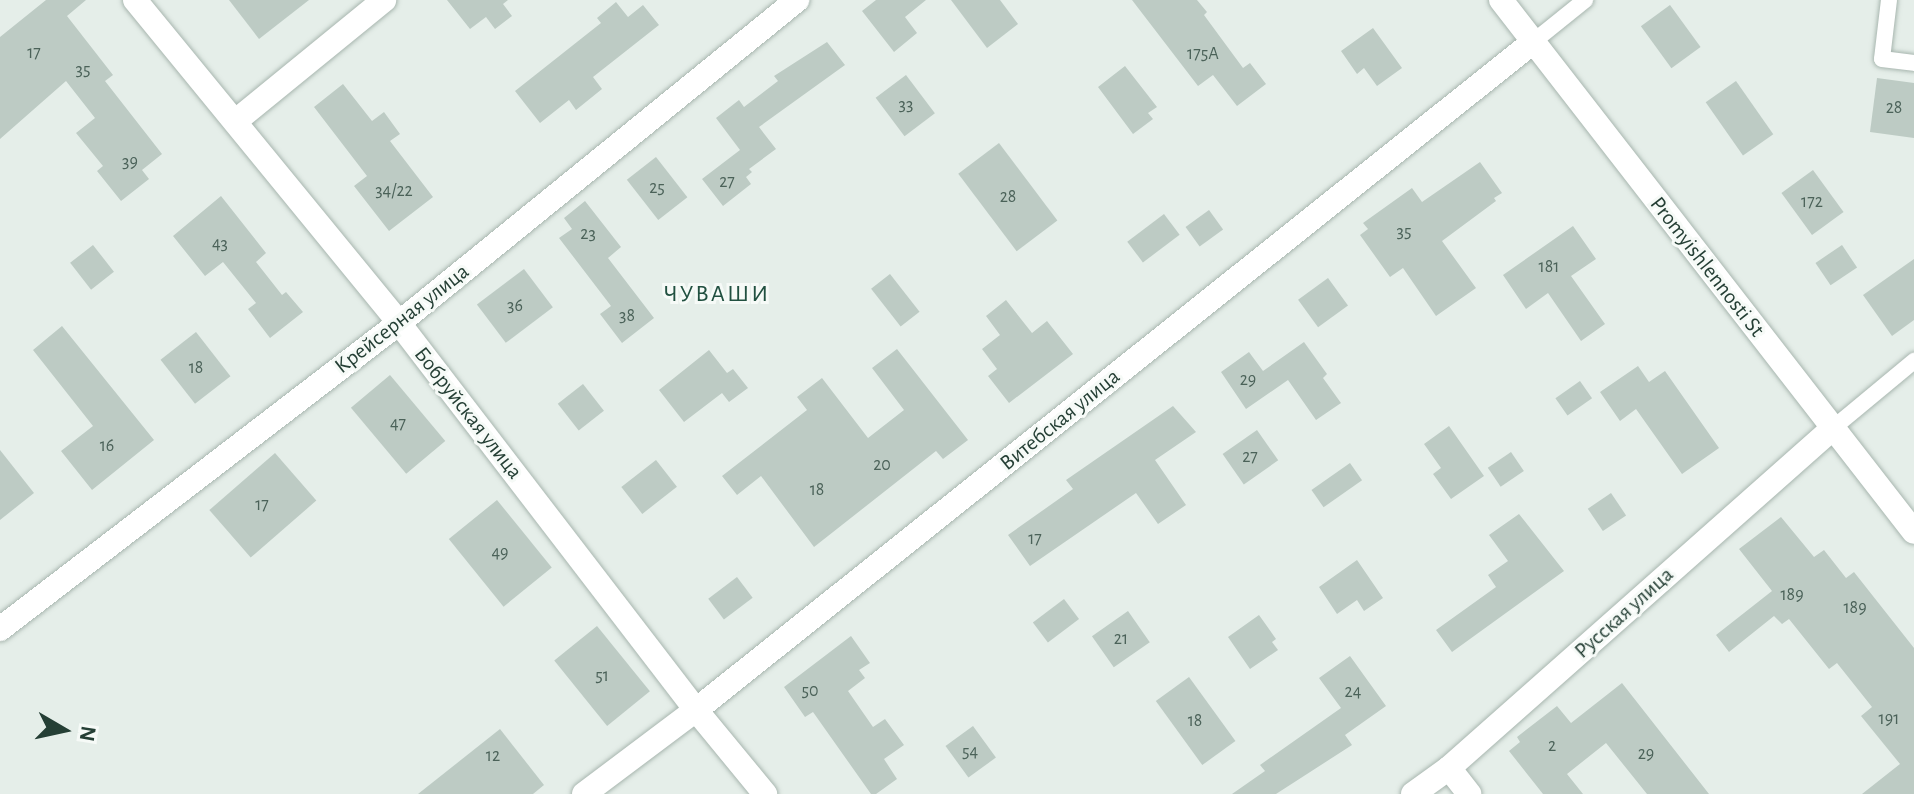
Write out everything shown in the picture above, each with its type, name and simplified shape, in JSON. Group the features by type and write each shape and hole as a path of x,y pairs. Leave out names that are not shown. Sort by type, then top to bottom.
{"street":[{"name":"Бобруйская улица","path":"135,0 237,120 399,323 696,710 765,794"},
{"path":"237,120 384,0"},
{"name":"Крейсерная улица","path":"0,629 399,323 797,0"},
{"name":"Promyishlennosti St","path":"1501,0 1914,532"},
{"name":"Витебская улица","path":"584,794 696,710 1533,42"},
{"name":"Русская улица","path":"1413,794 1449,768 1832,429"},
{"path":"1449,768 1469,794"}],"lane":[{"path":"1533,42 1585,0"},
{"path":"1889,0 1882,59 1914,63"},
{"path":"1832,429 1914,361"}],"building":[{"path":"46,0 86,0 67,16 113,75 105,81 162,154 142,170 149,179 121,201 97,171 103,166 76,133 95,118 66,81 0,139 0,37"},
{"path":"229,0 309,0 259,39"},
{"path":"447,0 508,0 503,4 512,16 495,29 486,17 470,29"},
{"path":"876,0 926,0 905,17 917,33 894,52 862,11"},
{"path":"951,0 1000,0 1018,24 987,48"},
{"path":"1132,0 1197,0 1207,12 1204,15 1243,68 1250,63 1266,84 1237,106 1213,75 1198,86"},
{"path":"616,2 628,17 643,5 659,25 593,77 602,89 576,110 569,100 540,123 515,91 601,23 597,18"},
{"path":"1670,5 1701,47 1671,68 1641,26"},
{"path":"1373,28 1402,68 1377,86 1364,68 1357,74 1341,51"},
{"path":"827,42 845,65 759,127 776,149 749,169 752,172 746,177 751,184 723,206 702,179 740,150 716,118 739,100 744,107 778,81 774,76"},
{"path":"1125,66 1157,107 1148,113 1153,119 1133,134 1098,87"},
{"path":"906,75 935,113 905,136 876,98"},
{"path":"1877,78 1914,83 1914,138 1870,132"},
{"path":"1736,81 1773,134 1743,155 1706,102"},
{"path":"343,84 372,121 384,112 400,134 390,141 433,197 389,231 354,186 367,176 314,107"},
{"path":"999,143 1057,220 1017,251 958,174"},
{"path":"656,157 687,197 658,220 627,180"},
{"path":"1480,162 1502,193 1494,198 1496,201 1442,241 1476,288 1436,316 1403,268 1390,277 1360,235 1368,229 1363,223 1412,188 1422,202"},
{"path":"1813,170 1844,212 1812,235 1781,193"},
{"path":"221,196 266,253 256,262 282,295 286,292 303,312 270,338 248,309 256,303 223,262 205,276 173,236"},
{"path":"585,201 621,247 608,258 654,318 622,343 600,314 611,306 559,238 572,229 564,218"},
{"path":"1209,210 1223,229 1200,246 1186,227"},
{"path":"1164,214 1180,235 1143,262 1127,242"},
{"path":"1573,226 1596,259 1571,276 1605,324 1581,341 1548,293 1526,309 1503,275"},
{"path":"93,245 114,272 91,290 70,263"},
{"path":"1842,245 1857,267 1831,285 1815,263"},
{"path":"1914,259 1914,320 1892,336 1863,295"},
{"path":"524,269 553,307 506,343 477,305"},
{"path":"890,274 920,312 901,327 871,289"},
{"path":"1328,278 1348,306 1318,327 1298,300"},
{"path":"1006,300 1032,333 1047,321 1073,354 1009,403 988,376 997,369 982,349 1000,335 986,316"},
{"path":"62,326 154,440 92,490 61,451 93,426 33,350"},
{"path":"196,332 230,376 195,404 161,360"},
{"path":"1304,342 1327,374 1323,378 1341,403 1316,420 1288,380 1246,409 1221,372 1249,352 1263,371"},
{"path":"897,349 968,440 943,459 936,451 814,547 761,476 737,495 722,476 807,410 797,397 822,378 868,438 904,410 872,368"},
{"path":"709,350 727,373 733,369 748,388 729,402 722,393 684,422 659,390"},
{"path":"1638,366 1649,382 1665,371 1719,448 1682,474 1636,409 1620,421 1600,392"},
{"path":"390,375 445,441 406,474 351,408"},
{"path":"1580,381 1592,398 1567,415 1555,398"},
{"path":"583,384 604,411 579,430 558,404"},
{"path":"1173,406 1196,432 1155,460 1186,505 1158,524 1136,493 1030,566 1008,535 1073,489 1066,480"},
{"path":"1449,426 1484,476 1451,499 1433,474 1441,468 1424,444"},
{"path":"1257,430 1278,460 1244,484 1223,454"},
{"path":"0,450 34,493 0,520"},
{"path":"1511,452 1524,471 1501,487 1488,468"},
{"path":"275,453 316,501 251,558 209,510"},
{"path":"656,460 677,487 642,514 621,487"},
{"path":"1350,463 1362,480 1324,507 1311,490"},
{"path":"1611,493 1626,515 1603,531 1588,509"},
{"path":"497,500 552,568 504,607 449,539"},
{"path":"1519,514 1564,571 1452,652 1436,630 1496,587 1488,575 1508,561 1489,535"},
{"path":"1781,517 1814,557 1824,550 1846,578 1854,572 1914,648 1914,794 1862,794 1900,764 1861,716 1872,707 1837,663 1829,669 1789,619 1782,624 1774,616 1729,652 1716,635 1772,591 1739,549"},
{"path":"1357,560 1383,598 1364,611 1357,600 1337,614 1319,587"},
{"path":"737,577 753,598 724,619 708,599"},
{"path":"1064,599 1079,619 1048,642 1033,622"},
{"path":"1128,611 1150,642 1114,667 1092,636"},
{"path":"1259,615 1276,639 1272,642 1278,650 1250,669 1228,637"},
{"path":"597,626 650,691 607,726 554,661"},
{"path":"851,636 870,663 859,670 865,678 848,691 873,727 885,719 904,745 884,759 897,779 876,794 871,794 813,712 805,717 784,687"},
{"path":"1350,656 1386,706 1345,735 1352,745 1276,794 1232,794 1265,771 1260,765 1341,708 1319,678"},
{"path":"1189,677 1235,741 1202,765 1156,701"},
{"path":"1622,683 1709,794 1647,794 1606,743 1567,774 1583,794 1543,794 1509,751 1520,742 1517,737 1557,706 1571,723"},
{"path":"973,726 996,758 968,778 945,746"},
{"path":"500,729 544,785 533,794 418,794"}],"district":[{"name":"ЧУВАШИ","path":"717,295"}]}
